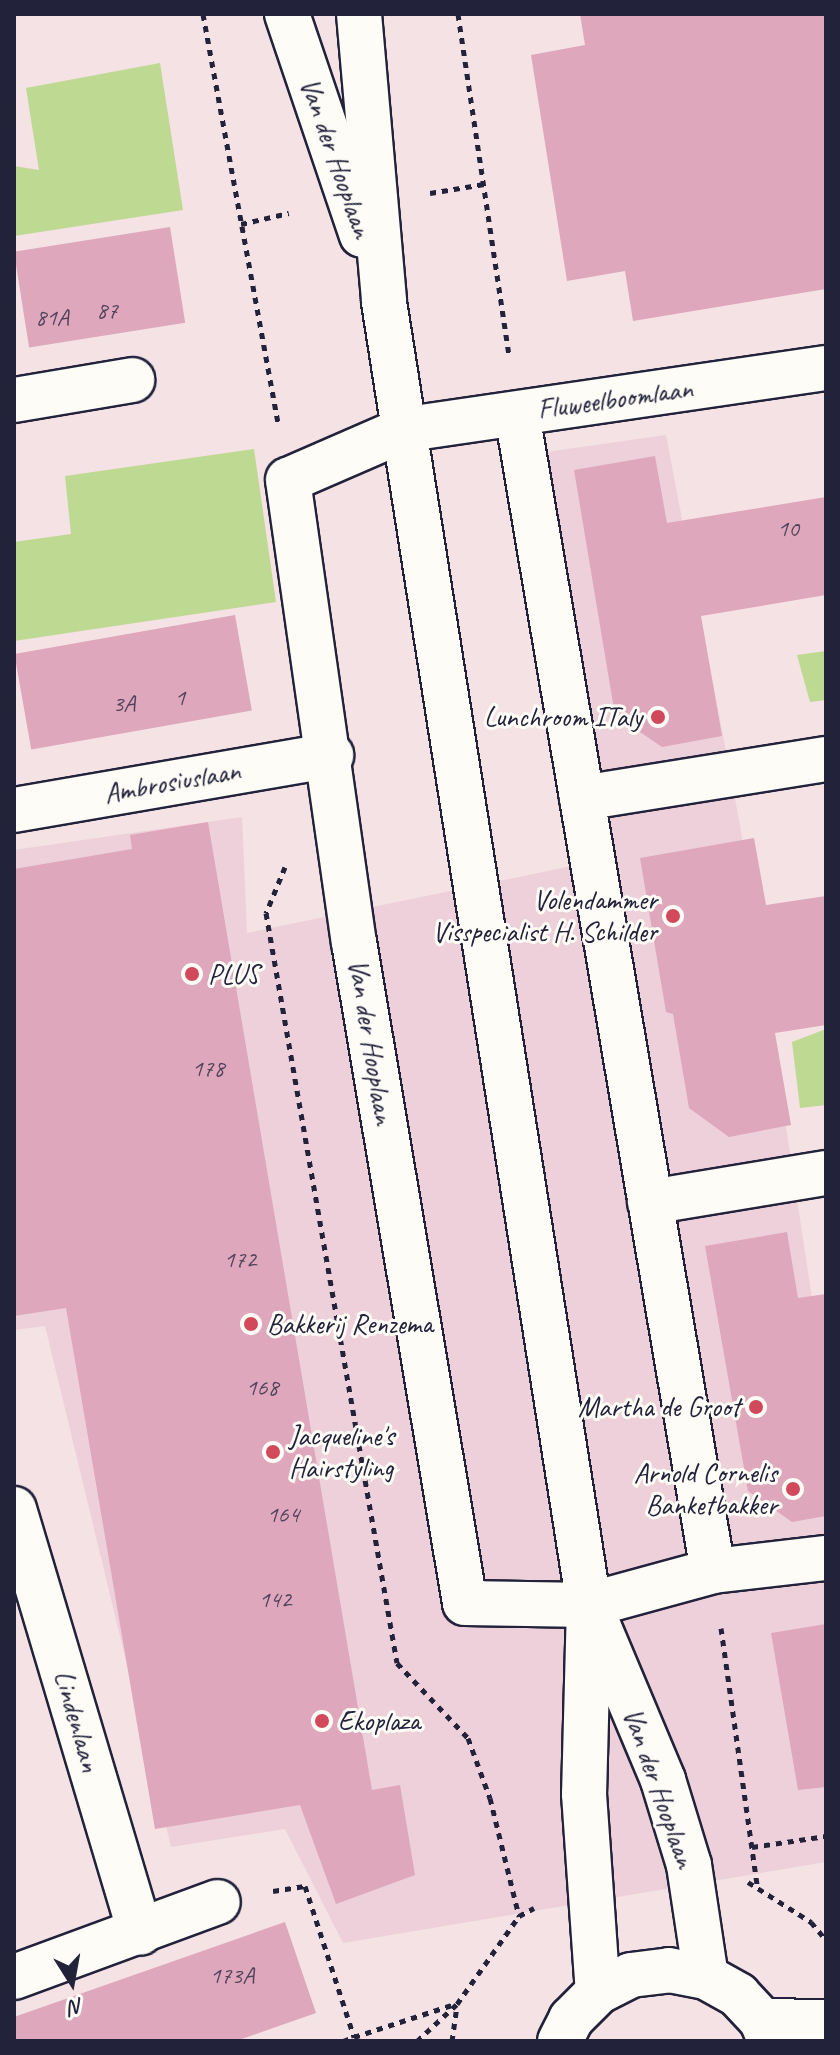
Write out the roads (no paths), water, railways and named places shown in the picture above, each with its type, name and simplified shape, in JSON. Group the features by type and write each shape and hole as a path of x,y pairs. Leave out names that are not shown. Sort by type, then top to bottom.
{"street":[{"name":"Van der Hooplaan","path":"287,14 384,302"},
{"name":"Van der Hooplaan","path":"359,14 384,302 589,1605 584,1794 598,1992"},
{"name":"Fluweelboomlaan","path":"403,430 826,368"},
{"path":"14,400 132,380"},
{"path":"517,414 713,1571"},
{"name":"Van der Hooplaan","path":"403,430 288,480 331,755 354,942 465,1603 589,1605 713,1571 826,1558"},
{"name":"Ambrosiuslaan","path":"14,810 331,755"},
{"path":"582,798 826,759"},
{"path":"650,1202 826,1173"},
{"name":"Lindenlaan","path":"14,1509 140,1933"},
{"name":"Van der Hooplaan","path":"589,1605 663,1780 689,1865 706,1977"},
{"path":"14,1977 218,1902"},
{"path":"560,2041 571,2019 598,1992 631,1975 657,1972 706,1977 738,1995 766,2031 826,2022"}],"place":[{"name":"Lunchroom ITaly","path":"658,717"},
{"name":"Volendammer Visspecialist H. Schilder","path":"673,916"},
{"name":"PLUS","path":"192,974"},
{"name":"Bakkerij Renzema","path":"251,1324"},
{"name":"Martha de Groot","path":"756,1407"},
{"name":"Jacqueline's Hairstyling","path":"273,1452"},
{"name":"Arnold Cornelis Banketbakker","path":"793,1489"},
{"name":"Ekoplaza","path":"322,1721"}]}
